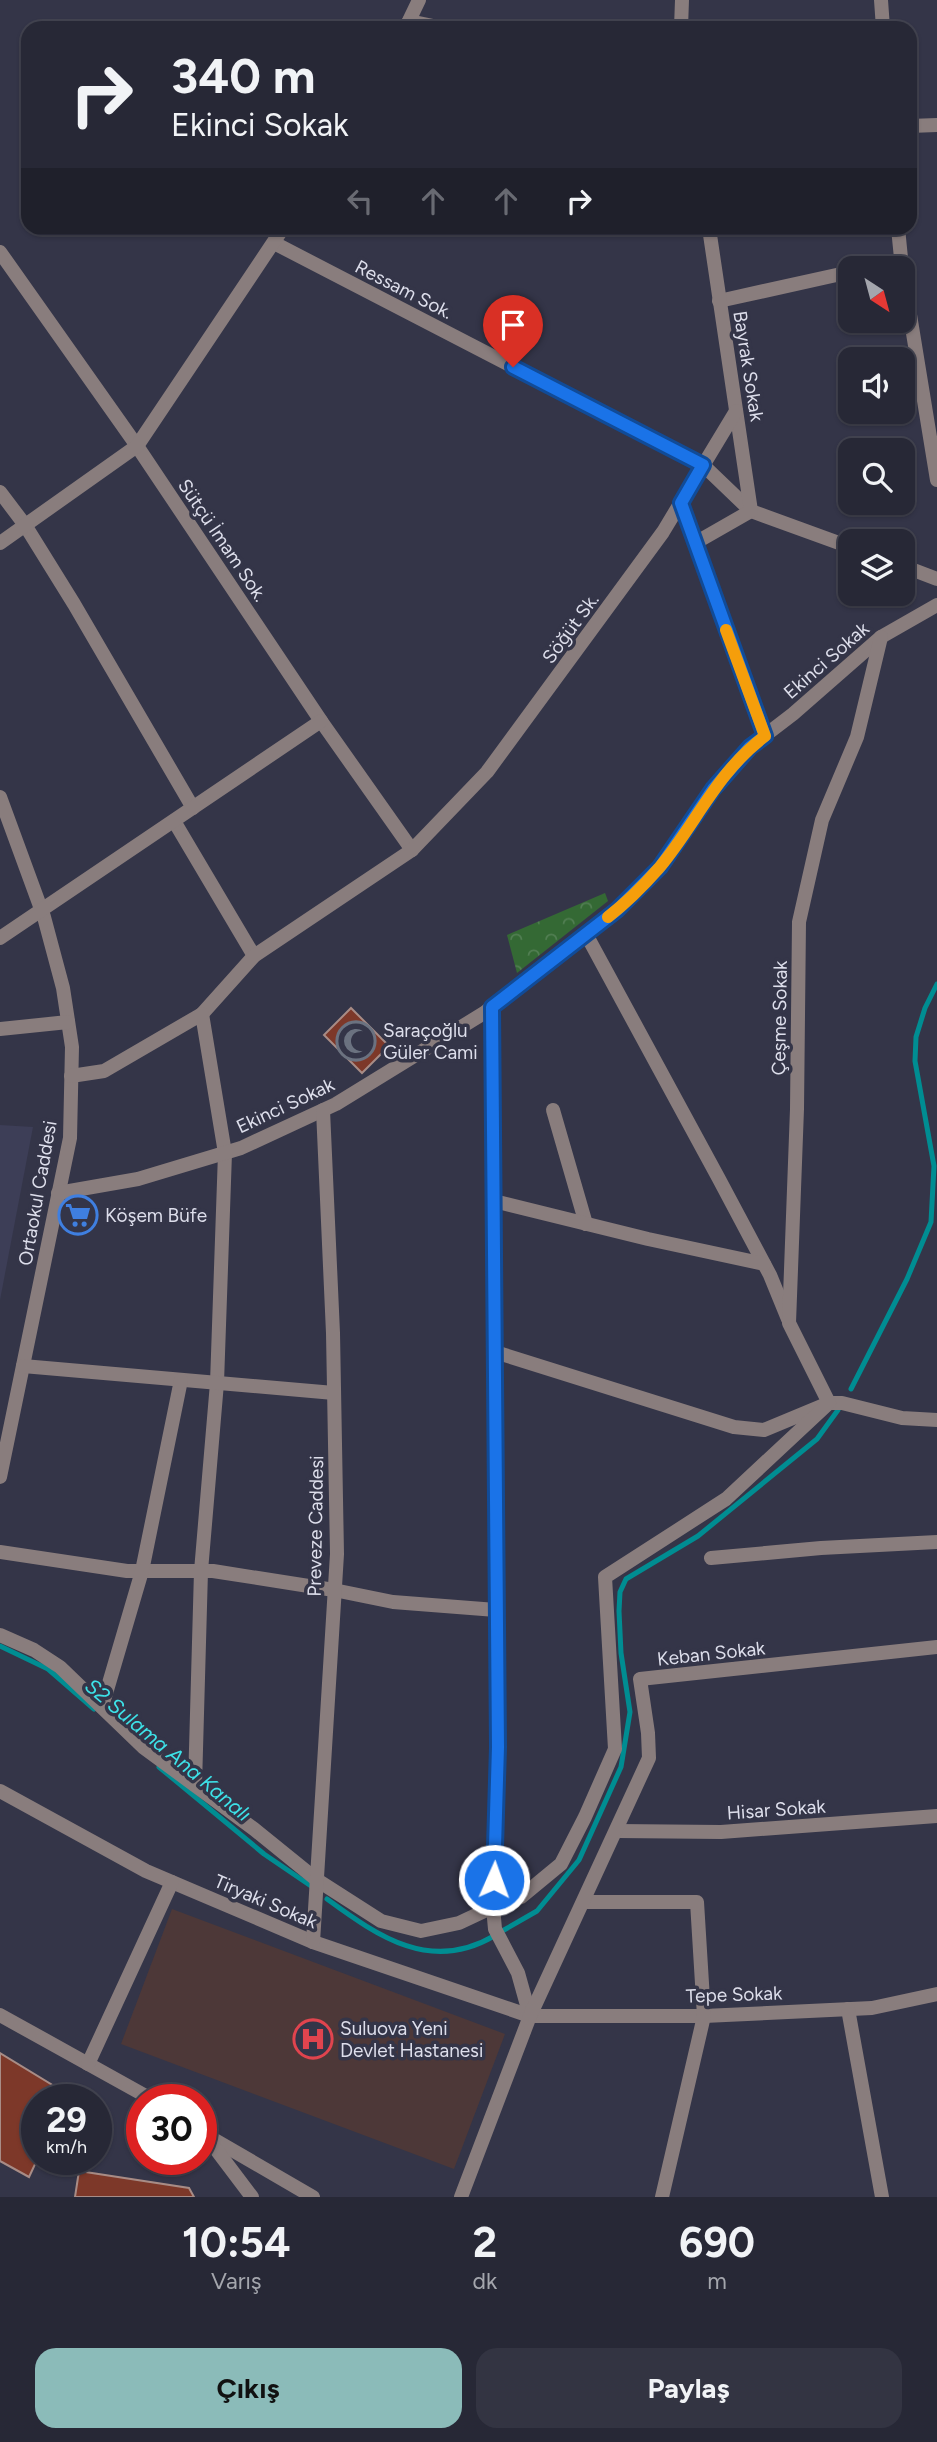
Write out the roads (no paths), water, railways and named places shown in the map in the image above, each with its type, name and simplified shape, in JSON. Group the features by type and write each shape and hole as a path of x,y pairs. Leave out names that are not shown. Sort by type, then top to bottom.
{"street":[{"path":"408,21 419,0"},
{"path":"681,21 682,0"},
{"path":"881,0 882,21"},
{"path":"917,126 937,125"},
{"path":"0,542 137,446 279,235"},
{"name":"Bayrak Sokak","path":"710,235 751,511"},
{"path":"899,235 901,256"},
{"name":"Ressam Sok.","path":"274,243 703,465 751,511"},
{"name":"Sütçü İmam Sok.","path":"0,252 137,446 321,721 412,850"},
{"path":"719,301 838,275"},
{"path":"913,333 937,480"},
{"name":"Söğüt Sk.","path":"412,850 486,772 608,608 663,532 736,411"},
{"path":"0,492 25,526 193,808"},
{"path":"681,503 765,736"},
{"path":"695,543 751,511 838,543"},
{"path":"915,571 937,579"},
{"name":"Ekinci Sokak","path":"58,1193 138,1179 242,1148 359,1090 492,1007 617,910 660,867 713,789 750,747 793,714 881,637 937,605"},
{"name":"Çeşme Sokak","path":"829,1403 789,1323 797,1109 799,922 821,820 857,737 881,637"},
{"path":"0,938 321,721"},
{"name":"Ortaokul Caddesi","path":"0,797 41,911 63,988 72,1047 70,1138 0,1477"},
{"path":"174,821 254,956"},
{"path":"71,1076 104,1071 202,1014 254,956 412,850"},
{"path":"586,934 764,1264 789,1323"},
{"path":"492,1007 498,1747 493,1907 495,1928 518,1973 530,2016"},
{"path":"195,1785 201,1571 216,1383 225,1153 202,1014"},
{"path":"0,1029 68,1022"},
{"name":"Preveze Caddesi","path":"313,1942 337,1554 323,1110"},
{"path":"552,1110 586,1224"},
{"path":"494,1201 764,1264"},
{"path":"495,1352 734,1427 764,1430 829,1403 872,1409 902,1418 937,1420"},
{"path":"23,1366 334,1393"},
{"path":"102,1707 142,1571 181,1380"},
{"path":"0,1635 34,1650 60,1667 143,1747 317,1880 381,1922 421,1931 459,1923 521,1897 561,1864 615,1749 605,1577 726,1499 829,1403"},
{"path":"710,1558 821,1548 937,1542"},
{"path":"0,1552 127,1571 201,1571 334,1590 393,1602 496,1610"},
{"name":"Keban Sokak","path":"461,2197 530,2016 649,1758 640,1679 937,1647"},
{"name":"Tiryaki Sokak","path":"0,1791 146,1871 313,1942 530,2016"},
{"name":"Hisar Sokak","path":"617,1831 721,1832 937,1816"},
{"path":"88,2064 172,1882"},
{"path":"584,1902 697,1902 704,2016 662,2197"},
{"name":"Tepe Sokak","path":"530,2016 704,2016 872,2008 937,1994"},
{"path":"848,2009 882,2197"},
{"path":"0,2015 126,2085"},
{"path":"217,2142 313,2197"},
{"path":"217,2152 252,2197"}],"waterway":[{"name":"S2 Sulama Ana Kanalı","path":"851,1389 907,1279 931,1222 934,1166 915,1061 916,1037 925,1008 937,984"},
{"name":"S2 Sulama Ana Kanalı","path":"504,1930 537,1911 579,1860 621,1767 630,1712 621,1653 619,1611 620,1592 626,1579 698,1536 817,1439 838,1410"},
{"name":"S2 Sulama Ana Kanalı","path":"0,1646 48,1669 94,1709"},
{"name":"S2 Sulama Ana Kanalı","path":"159,1767 264,1854 311,1886"},
{"name":"S2 Sulama Ana Kanalı","path":"327,1899 386,1937 427,1951 471,1947 494,1936"}],"place":[{"name":"Saraçoğlu Güler Cami","path":"356,1041"},
{"name":"Köşem Büfe","path":"78,1215"},
{"name":"Suluova Yeni Devlet Hastanesi","path":"313,2039"}]}
